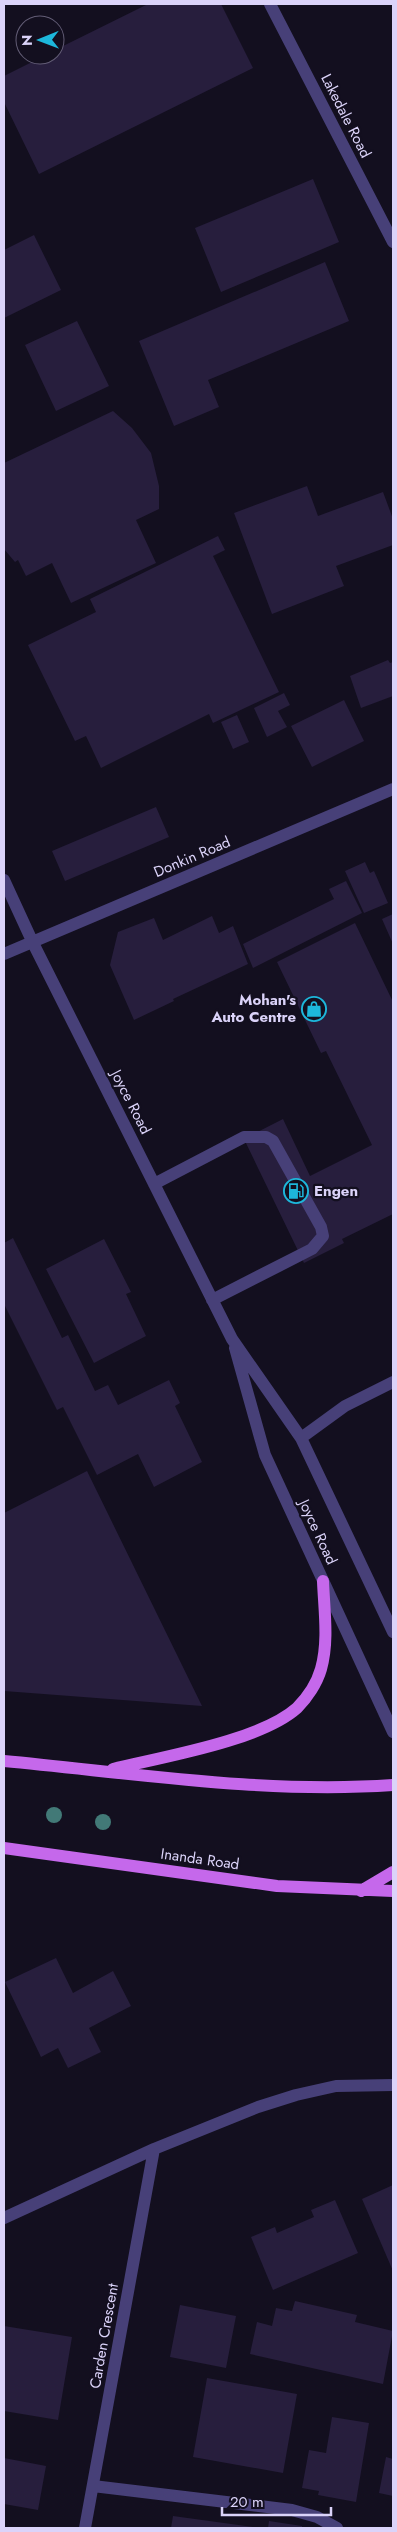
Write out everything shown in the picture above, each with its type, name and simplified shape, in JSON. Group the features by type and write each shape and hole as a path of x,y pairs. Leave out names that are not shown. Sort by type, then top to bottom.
{"main road":[{"path":"106,1771 213,1746 274,1724 297,1708 312,1689 321,1669 325,1641 323,1581"},
{"path":"4,1761 263,1786 360,1788 393,1785"},
{"name":"Inanda Road","path":"4,1848 277,1886 393,1891"},
{"path":"360,1891 393,1872"}],"street":[{"name":"Lakedale Road","path":"270,4 393,242"},
{"name":"Donkin Road","path":"4,954 393,789"},
{"name":"Joyce Road","path":"4,880 33,943 232,1339 301,1438 393,1632"},
{"path":"154,1184 244,1136 266,1137 273,1141 321,1227 323,1236 312,1249 212,1300"},
{"name":"Joyce Road","path":"232,1339 265,1455 393,1732"},
{"path":"301,1438 345,1406 393,1382"},
{"path":"4,2218 154,2149 296,2094 336,2086 393,2085"},
{"name":"Carden Crescent","path":"85,2528 154,2149"},
{"path":"92,2486 292,2510 317,2517 338,2528"}],"building":[{"path":"148,4 221,4 253,68 39,174 4,102 4,76 26,65 65,65 65,45"},
{"path":"313,179 339,242 221,292 195,228"},
{"path":"34,235 61,290 4,318 4,250"},
{"path":"325,262 349,321 208,380 219,407 174,426 139,341"},
{"path":"77,321 109,386 56,411 25,345"},
{"path":"113,411 132,428 151,453 159,486 159,509 136,520 156,563 71,603 52,563 26,576 18,560 15,562 4,549 4,463"},
{"path":"307,486 318,516 383,492 393,519 393,545 336,566 344,586 272,614 234,513"},
{"path":"218,536 225,550 213,556 279,692 213,723 209,714 101,768 86,736 75,741 28,645 96,612 90,599"},
{"path":"388,660 390,663 393,662 393,696 361,708 350,676"},
{"path":"284,693 290,705 278,711 287,727 267,737 254,708"},
{"path":"344,700 364,741 312,767 291,726"},
{"path":"237,715 249,742 233,749 221,722"},
{"path":"156,807 169,837 65,881 52,851"},
{"path":"365,862 370,873 374,871 388,903 364,913 345,871"},
{"path":"346,881 362,913 253,968 243,944 334,899 329,889"},
{"path":"393,914 393,944 382,919"},
{"path":"212,916 219,933 233,926 248,964 173,999 174,1001 134,1020 110,965 118,932 154,918 163,940"},
{"path":"355,923 393,1002 393,1214 342,1239 344,1243 304,1263 244,1139 283,1119 310,1176 372,1145 326,1051 321,1053 277,962"},
{"path":"13,1238 62,1338 68,1335 95,1391 108,1385 118,1405 169,1380 180,1403 175,1406 202,1462 154,1487 138,1454 97,1475 63,1407 57,1410 4,1304 4,1243"},
{"path":"104,1239 131,1292 126,1294 146,1336 94,1363 46,1269"},
{"path":"87,1471 202,1706 4,1691 4,1513"},
{"path":"56,1958 73,1993 113,1971 131,2006 89,2028 101,2052 68,2068 58,2048 41,2057 5,1982"},
{"path":"393,2185 393,2271 362,2199"},
{"path":"335,2200 358,2253 273,2290 251,2237 275,2227 277,2233 314,2217 311,2210"},
{"path":"295,2301 357,2315 355,2322 393,2331 383,2384 250,2354 257,2322 272,2326 276,2308 292,2311"},
{"path":"180,2305 236,2316 226,2368 170,2357"},
{"path":"4,2326 72,2337 58,2420 4,2411"},
{"path":"207,2378 297,2394 283,2473 193,2457"},
{"path":"332,2417 369,2423 356,2502 318,2495 319,2491 302,2488 309,2450 326,2453"},
{"path":"386,2457 393,2459 393,2496 379,2493"},
{"path":"4,2458 46,2466 38,2510 4,2504"},
{"path":"173,2516 253,2527 253,2528 171,2528"},
{"path":"269,2521 302,2526 302,2528 268,2528"}],"place":[{"name":"Mohan's Auto Centre","path":"314,1009"},
{"name":"Engen","path":"296,1191"}]}
